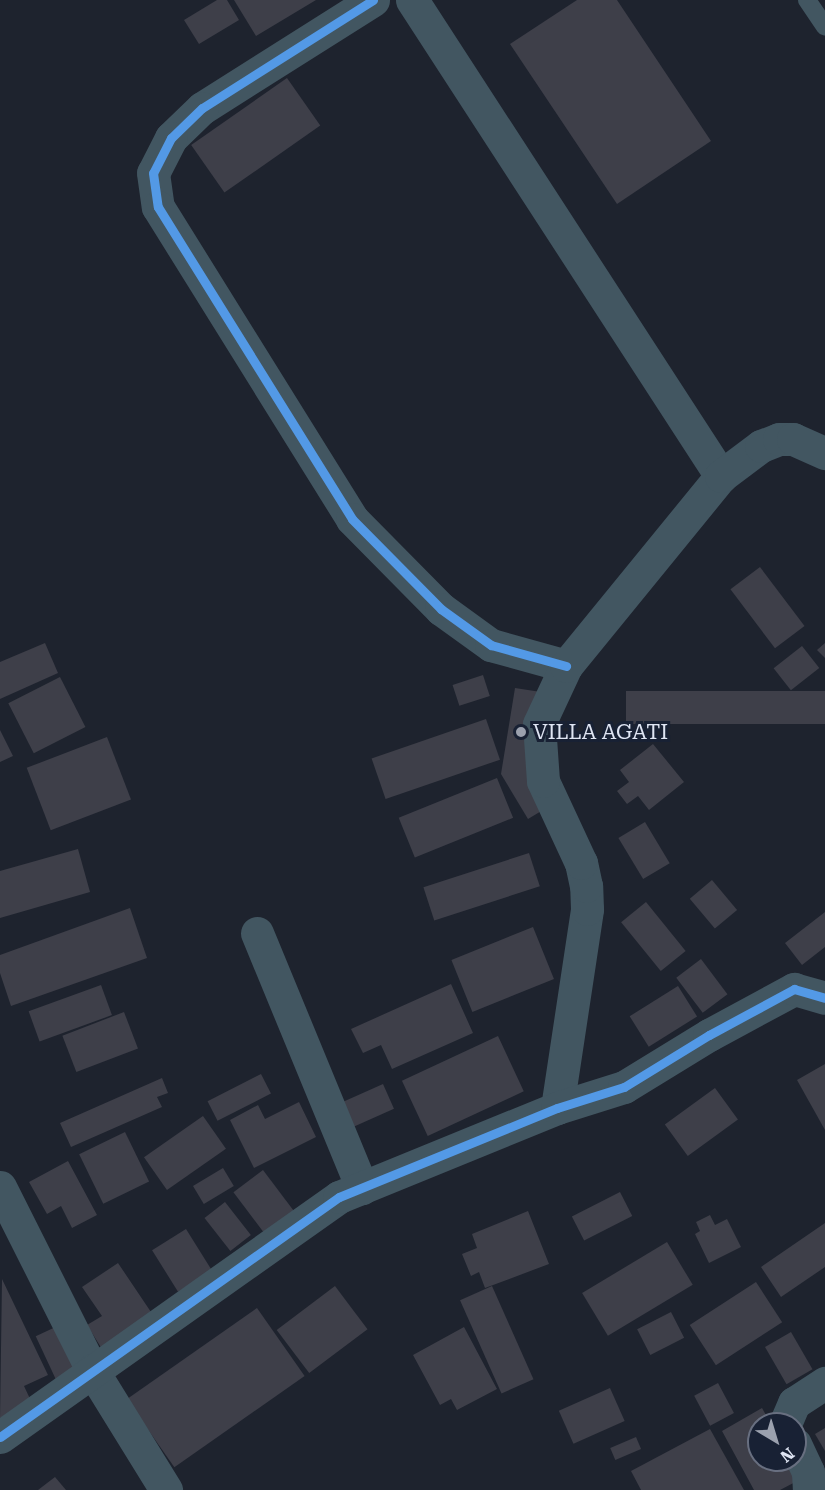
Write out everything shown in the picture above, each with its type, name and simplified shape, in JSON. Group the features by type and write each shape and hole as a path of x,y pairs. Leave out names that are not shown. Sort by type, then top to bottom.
{"street":[{"path":"373,0 202,108 171,138 153,173 158,207 352,519 441,609 491,645 566,666"},
{"path":"412,0 721,477"},
{"path":"556,1108 587,909 581,863 543,781 538,754 539,724 566,666 721,477 761,446 779,439 794,440 825,453"},
{"path":"257,933 362,1188"},
{"path":"0,1437 339,1197 556,1108 624,1087 709,1035 794,989 825,998"},
{"path":"0,1187 92,1370 166,1490"},
{"path":"790,1412 794,1403 825,1383"},
{"path":"807,1470 809,1490"}],"lane":[{"path":"807,0 825,27"}],"building":[{"path":"217,0 227,0 239,20 199,44 184,20"},
{"path":"234,0 316,0 256,36"},
{"path":"577,0 617,0 711,141 617,204 510,44"},
{"path":"287,78 320,126 224,193 191,145"},
{"path":"760,567 805,626 775,648 730,589"},
{"path":"45,643 58,673 0,699 0,662"},
{"path":"825,643 825,658 817,650"},
{"path":"802,646 819,668 791,690 774,668"},
{"path":"483,675 490,696 459,706 453,685"},
{"path":"60,677 85,727 34,753 8,703"},
{"name":"VILLA AGATI","path":"515,688 541,692 548,807 528,819 501,774"},
{"path":"626,691 825,691 825,724 626,724"},
{"path":"486,719 500,760 386,799 372,758"},
{"path":"0,730 13,756 0,762"},
{"path":"107,737 131,800 51,830 27,768"},
{"path":"653,744 684,782 649,810 638,796 627,804 617,791 629,782 620,770"},
{"path":"497,778 513,818 415,858 399,818"},
{"path":"645,822 670,863 643,879 618,838"},
{"path":"78,849 90,892 0,918 0,871"},
{"path":"529,853 540,886 434,921 423,887"},
{"path":"712,880 737,910 715,929 690,899"},
{"path":"646,902 686,951 661,971 621,922"},
{"path":"130,908 147,958 11,1006 0,973 0,955"},
{"path":"825,912 825,947 802,965 785,943"},
{"path":"533,927 554,979 472,1012 451,960"},
{"path":"701,959 727,994 703,1013 676,978"},
{"path":"451,984 473,1033 392,1069 381,1045 363,1053 351,1029"},
{"path":"101,985 112,1015 40,1041 29,1011"},
{"path":"678,986 697,1017 649,1047 630,1016"},
{"path":"124,1012 138,1048 76,1072 62,1036"},
{"path":"498,1036 524,1091 428,1136 402,1081"},
{"path":"825,1064 825,1130 797,1080"},
{"path":"261,1074 271,1094 218,1121 208,1101"},
{"path":"162,1078 168,1093 157,1097 162,1107 71,1147 60,1123"},
{"path":"383,1084 394,1109 352,1127 341,1103"},
{"path":"715,1088 738,1120 688,1156 665,1124"},
{"path":"299,1102 316,1137 254,1168 230,1120 258,1105 265,1119"},
{"path":"203,1116 226,1149 167,1190 144,1157"},
{"path":"125,1132 149,1181 103,1204 79,1154"},
{"path":"68,1161 97,1215 72,1228 61,1206 47,1214 29,1182"},
{"path":"223,1168 234,1186 204,1204 193,1186"},
{"path":"263,1170 294,1211 264,1233 233,1192"},
{"path":"620,1192 632,1216 584,1241 572,1217"},
{"path":"225,1202 251,1235 230,1251 205,1218"},
{"path":"528,1211 549,1264 485,1288 479,1272 471,1276 462,1254 477,1248 472,1234"},
{"path":"710,1215 715,1225 727,1219 741,1247 709,1263 695,1234 700,1231 696,1222"},
{"path":"825,1223 825,1267 781,1297 761,1267"},
{"path":"186,1229 212,1271 178,1292 152,1250"},
{"path":"667,1242 693,1285 608,1336 582,1293"},
{"path":"118,1263 153,1315 102,1349 87,1325 102,1316 82,1287"},
{"path":"2,1279 48,1375 24,1386 32,1403 0,1418"},
{"path":"756,1282 782,1322 716,1365 690,1325"},
{"path":"335,1286 367,1329 309,1373 277,1330"},
{"path":"492,1286 533,1379 502,1393 460,1300"},
{"path":"257,1308 305,1376 174,1467 127,1399"},
{"path":"671,1312 684,1338 650,1355 637,1329"},
{"path":"62,1324 83,1369 57,1382 36,1336"},
{"path":"464,1327 497,1389 457,1410 451,1399 440,1405 413,1355"},
{"path":"791,1332 812,1369 787,1384 765,1347"},
{"path":"718,1383 734,1413 710,1426 694,1396"},
{"path":"610,1388 625,1421 573,1444 559,1411"},
{"path":"747,1417 747,1472 797,1472 801,1479 780,1490 754,1490 722,1431"},
{"path":"825,1428 825,1451 815,1434"},
{"path":"710,1429 744,1490 641,1490 631,1471"},
{"path":"636,1437 641,1449 615,1460 610,1448"},
{"path":"55,1477 66,1490 38,1490"}],"cycle path":[{"path":"373,0 202,108 171,138 153,173 158,207 352,519 441,609 491,645 566,666"},
{"path":"0,1437 339,1197 557,1108 624,1087 709,1035 794,989 825,998"}],"place":[{"name":"VILLA AGATI","path":"521,732"}]}
